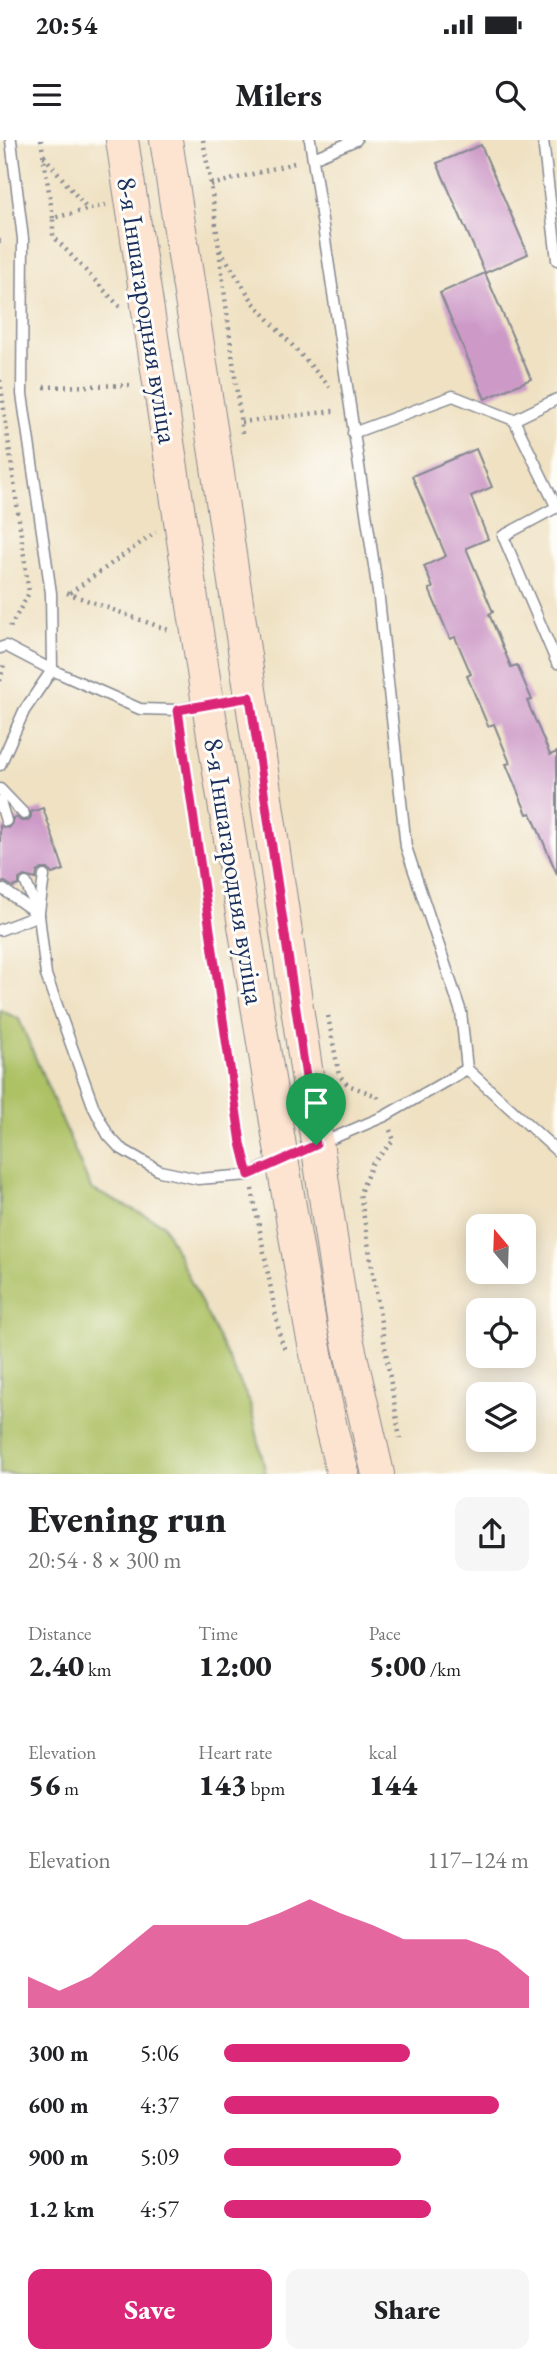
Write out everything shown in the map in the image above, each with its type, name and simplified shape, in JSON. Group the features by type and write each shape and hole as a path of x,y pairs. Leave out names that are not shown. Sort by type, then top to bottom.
{"main road":[{"name":"8-я Іншагародняя вуліца","path":"122,140 193,707 282,1159 310,1324 331,1428 344,1474"},
{"name":"8-я Іншагародняя вуліца","path":"166,140 344,1325 378,1474"},
{"path":"193,707 250,697"},
{"path":"282,1159 316,1145"}],"lane":[{"path":"0,765 24,711 52,670 51,593 22,394 23,239 11,140"},
{"path":"310,140 379,599 405,847 461,1012 467,1069 557,1151"},
{"path":"313,158 356,140"},
{"path":"543,140 557,260"},
{"path":"353,433 453,396 514,420 556,508 502,536 557,663"},
{"path":"514,420 557,399"},
{"path":"3,647 140,709 193,707"},
{"path":"0,789 24,814"},
{"path":"0,802 6,821"},
{"path":"44,876 39,915 46,975 94,1108 108,1135 120,1148 160,1171 198,1179 249,1175 282,1159"},
{"path":"26,883 39,915"},
{"path":"4,890 39,915"},
{"path":"0,930 39,915"},
{"path":"316,1145 385,1116 467,1069"}],"path":[{"path":"41,140 53,218 53,236 123,310"},
{"path":"203,140 241,422 349,409"},
{"path":"43,155 88,210"},
{"path":"211,185 313,158"},
{"path":"53,218 109,204"},
{"path":"219,249 253,302 349,409"},
{"path":"0,380 29,593 9,627 3,647 0,682"},
{"path":"44,387 134,385"},
{"path":"154,519 158,544"},
{"path":"156,531 69,593 172,631"},
{"path":"170,618 172,643"},
{"path":"193,707 241,1143 281,1337 289,1361"},
{"path":"328,1012 340,1075 348,1085 377,1096 394,1140 372,1164 360,1193 402,1447"}],"green space":[{"path":"0,1010 19,1019 91,1189 163,1224 250,1403 266,1474 0,1474"}],"building":[{"path":"481,145 528,254 485,273 437,163"},
{"path":"485,273 531,379 485,399 440,293"},
{"path":"476,449 492,487 471,496 488,539 466,548 493,612 489,614 511,667 517,665 532,700 527,701 550,755 557,752 557,874 506,764 510,763 494,724 488,726 467,676 471,674 455,637 450,639 429,589 433,588 424,566 446,556 412,476"},
{"path":"43,808 64,870 52,874 48,869 42,869 37,872 36,879 24,876 19,879 19,885 13,887 5,882 0,883 0,826 9,828 16,817 27,821 31,812"}],"route":[{"path":"250,697 316,1145 249,1175 241,1143 178,710 250,697"}]}
